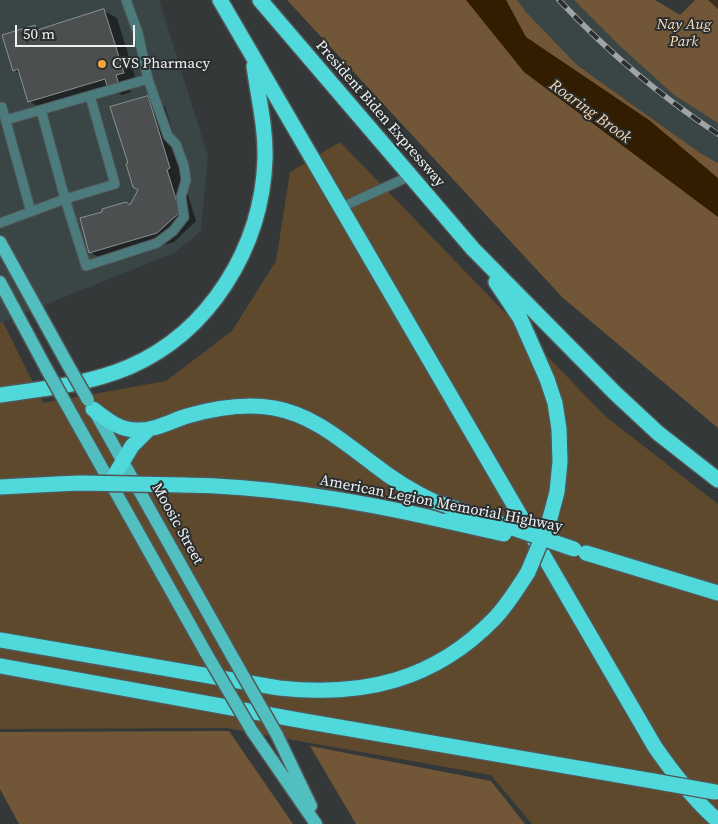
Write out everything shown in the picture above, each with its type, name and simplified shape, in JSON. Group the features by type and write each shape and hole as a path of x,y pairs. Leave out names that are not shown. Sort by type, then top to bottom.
{"highway":[{"path":"220,0 655,747 666,764 705,809 718,821"},
{"name":"President Biden Expressway","path":"260,0 473,249"},
{"path":"0,395 39,390 102,377 129,367 155,354 178,337 198,320 218,295 233,272 246,245 256,216 262,189 265,159 264,130 252,55"},
{"path":"473,249 615,393 658,433 718,480"},
{"path":"0,640 279,688 308,691 336,691 371,687 396,681 423,670 462,646 495,618 512,597 535,559 549,522 560,462 559,429 555,403 547,379 520,318 473,249"},
{"path":"90,404 110,422 126,429 148,429 188,416 228,407 261,406 304,416 327,429 391,477 433,501 580,551"},
{"path":"110,483 122,460 148,429"},
{"name":"American Legion Memorial Highway","path":"0,487 81,483 183,485 253,489 310,496 397,510 580,551 718,593"},
{"path":"0,667 21,669 304,721 717,792"}],"main road":[{"name":"Moosic Street","path":"0,242 277,736 318,824"},
{"name":"Moosic Street","path":"0,282 46,368 206,653 252,731 318,824"}],"lane":[{"path":"41,110 86,266 156,243 173,230 184,217 181,197 186,180 184,166 176,144 168,136 148,79 138,34 126,0"},
{"path":"6,120 148,79"},
{"path":"0,223 66,199 115,184 90,96"},
{"path":"1,105 31,212"},
{"path":"340,208 410,176"}],"shaded area":[{"path":"0,0 159,0 208,156 201,231 174,253 0,323"},
{"path":"517,0 574,0 620,46 674,95 718,123 718,163 700,153 577,65"},
{"path":"340,142 605,416 718,504 718,824 532,824 491,775 226,728 0,729 0,323 3,322 43,403 166,381 232,331 276,261 290,172"}],"green space":[{"path":"287,0 517,0 577,65 700,153 718,163 718,428 563,298"},
{"name":"Nay Aug Park","path":"574,0 655,0 680,15 695,0 718,0 718,123 674,95 620,46"},
{"path":"229,731 293,824 19,824 0,789 0,732"},
{"path":"310,746 491,781 525,824 356,824"}],"water":[{"name":"Roaring Brook","path":"466,0 506,0 526,37 649,120 718,178 718,217 524,72"}],"building":[{"name":"CVS Pharmacy","path":"104,9 124,73 116,75 119,85 108,89 105,79 28,102 18,69 13,71 2,35 35,25 36,30"},
{"path":"148,96 170,168 167,170 180,212 157,233 89,253 80,218 102,212 102,209 126,202 130,205 138,190 133,187 126,164 128,163 110,107"}],"railway":[{"path":"559,0 635,72 675,104 718,134"}],"place":[{"name":"CVS Pharmacy","path":"102,64"}]}
